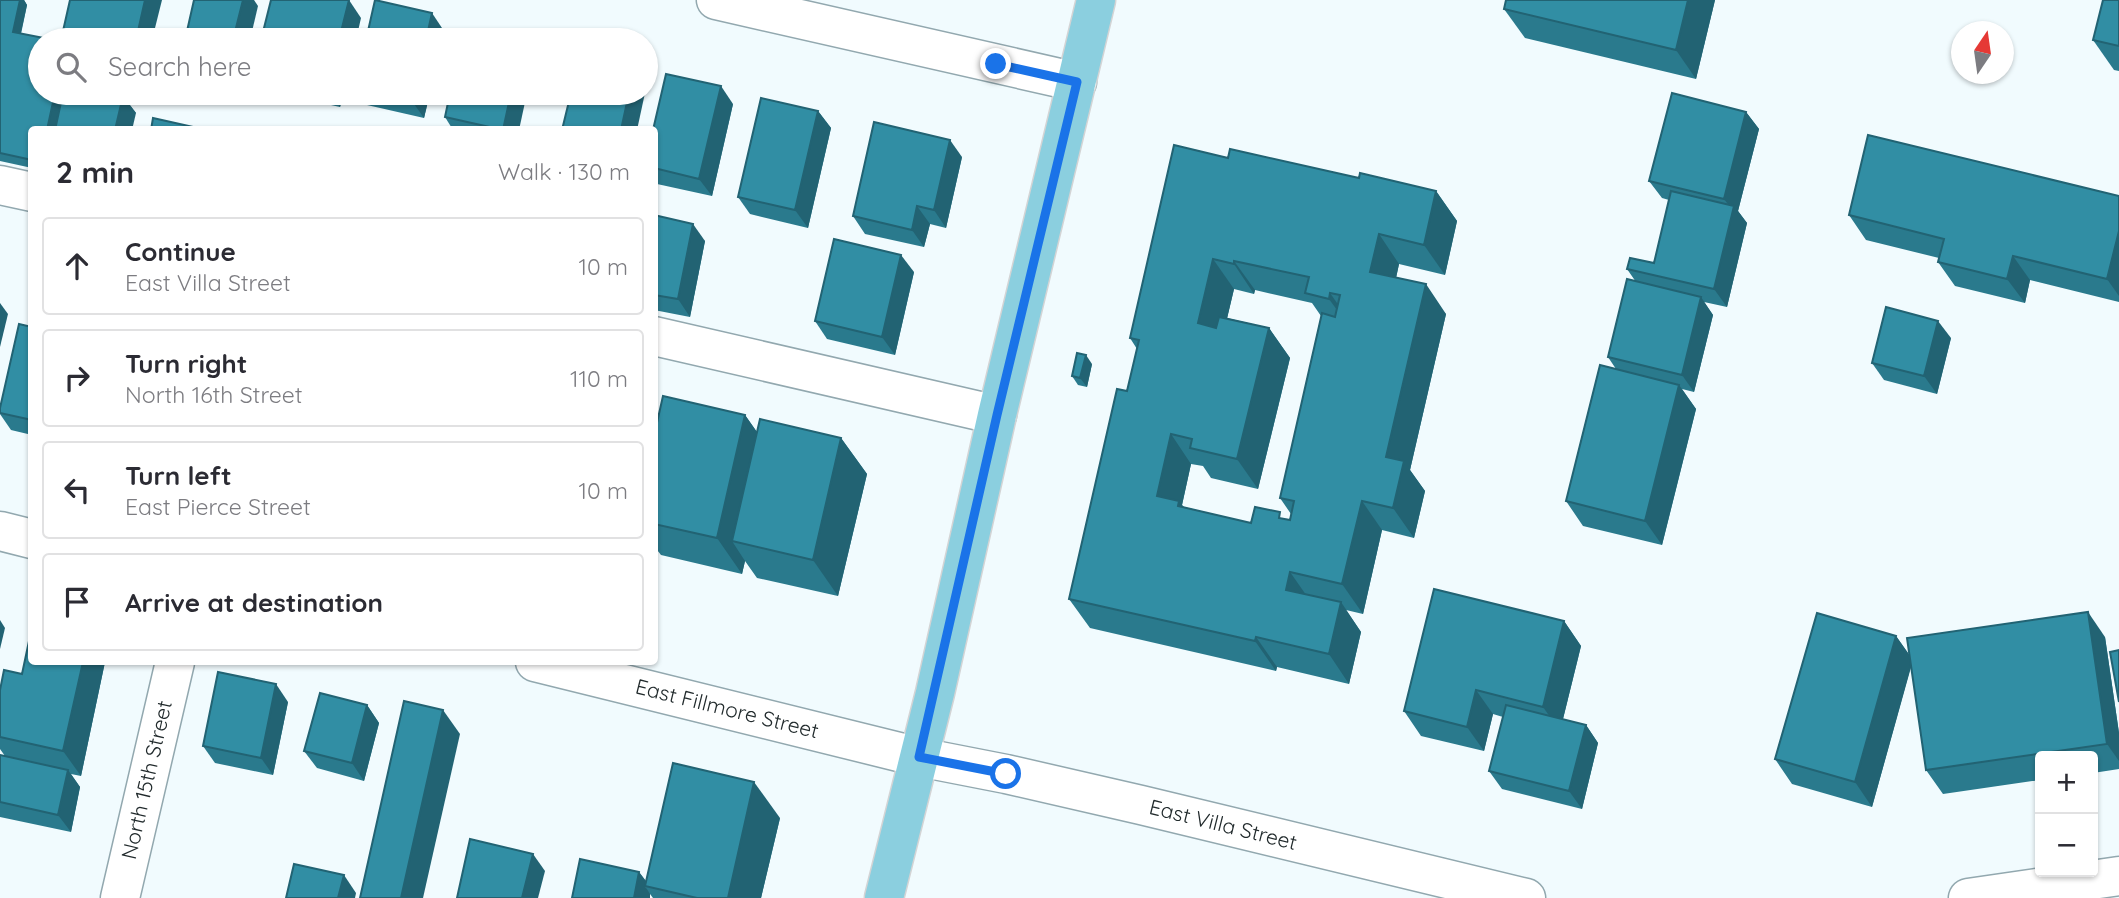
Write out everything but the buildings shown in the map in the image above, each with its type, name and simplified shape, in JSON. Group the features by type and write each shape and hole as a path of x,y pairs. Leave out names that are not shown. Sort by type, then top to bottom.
{"main road":[{"path":"884,898 1096,0"}],"street":[{"path":"716,0 1077,82"},
{"path":"0,185 28,191"},
{"path":"658,337 997,415"},
{"path":"0,531 28,538"},
{"name":"North 15th Street","path":"120,898 175,665"},
{"name":"East Fillmore Street","path":"547,665 919,757"},
{"name":"East Villa Street","path":"919,757 1100,795 1410,884 1526,898"},
{"path":"1969,898 2119,876"}],"route":[{"path":"996,64 1077,82 919,757 1006,774"}]}
